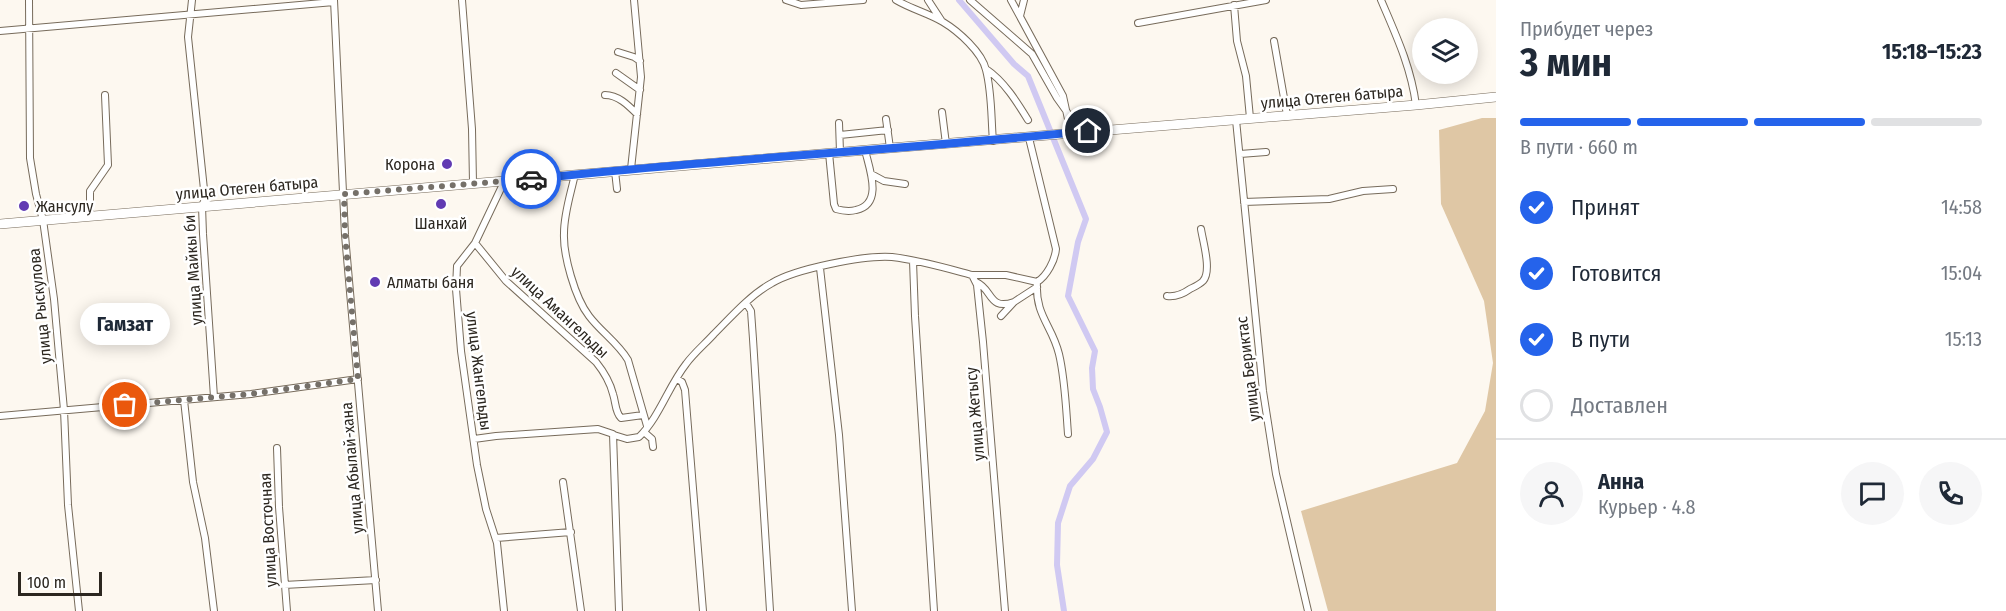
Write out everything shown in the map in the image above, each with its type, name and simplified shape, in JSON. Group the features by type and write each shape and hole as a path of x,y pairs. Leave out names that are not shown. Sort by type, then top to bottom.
{"main road":[{"name":"улица Отеген батыра","path":"0,224 1496,97"}],"street":[{"name":"улица Рыскулова","path":"29,0 30,158 43,220 54,299 64,410 68,505 79,611"},
{"name":"улица Майкы би","path":"192,0 188,37 204,200 202,206 214,397"},
{"path":"462,0 472,129 473,183"},
{"path":"631,170 640,90 640,61 634,0"},
{"path":"786,0 801,5 863,0"},
{"path":"896,0 910,9 942,21"},
{"path":"928,0 942,21 972,48 986,69 1009,92 1028,120"},
{"path":"970,0 1032,54 1067,112"},
{"path":"1011,0 1063,96 1071,133"},
{"path":"1020,17 1024,0"},
{"path":"1138,23 1266,0"},
{"path":"1381,0 1403,49 1414,87 1416,105"},
{"path":"0,31 334,1"},
{"name":"улица Абылай-хана","path":"334,1 345,235 378,611"},
{"name":"улица Отеген батыра","path":"1234,5 1237,41 1246,76 1250,118"},
{"path":"1274,41 1287,115"},
{"path":"618,52 640,61"},
{"path":"986,69 993,141"},
{"path":"616,73 640,90"},
{"path":"90,216 90,191 107,168 105,95"},
{"path":"605,95 612,95 627,104 637,114"},
{"path":"942,112 946,144"},
{"path":"886,119 890,147"},
{"name":"улица Бериктас","path":"1236,120 1257,345 1270,437 1276,474 1308,611"},
{"path":"839,123 840,152"},
{"path":"840,135 888,130"},
{"path":"1001,316 1014,302 1042,280 1051,265 1056,249 1029,138"},
{"path":"829,153 834,204 836,209 842,211 863,208 869,201 873,190 865,150"},
{"path":"1240,154 1266,152"},
{"path":"615,171 617,189"},
{"path":"575,174 563,234 570,268 578,294 588,315 628,360 645,429 652,439 653,447"},
{"path":"871,174 884,181 905,184"},
{"name":"улица Жангельды","path":"504,182 475,243 457,266 456,289 461,351 474,439 486,508 496,538 504,611"},
{"path":"1244,202 1329,200 1363,191 1393,189"},
{"path":"1167,296 1186,292 1202,282 1206,276 1207,263 1201,229"},
{"name":"улица Амангельды","path":"475,243 506,281 596,362 607,379 618,416 628,418 643,415"},
{"path":"474,439 598,429 615,437 639,437 656,416 667,392 698,350 746,303 777,279 876,257 914,261 972,275 1006,275 1037,285"},
{"path":"914,261 915,316 934,611"},
{"path":"820,268 839,435 852,611"},
{"name":"улица Жетысу","path":"972,275 976,282 1005,611"},
{"path":"976,282 981,284 995,303 1002,305 1014,302"},
{"path":"1037,285 1040,310 1059,351 1068,434"},
{"path":"746,303 750,311 753,339 770,611"},
{"path":"677,378 682,382 685,390 703,611"},
{"path":"0,416 214,397 358,379"},
{"path":"184,400 193,482 205,538 214,611"},
{"path":"615,437 619,611"},
{"name":"улица Восточная","path":"277,448 287,611"},
{"path":"563,482 581,611"},
{"path":"496,538 571,532"},
{"path":"284,585 376,580"}],"shaded area":[{"path":"1482,118 1496,118 1496,611 1328,611 1301,511 1457,463 1485,411 1493,363 1484,301 1441,204 1439,130"}],"waterway":[{"path":"959,0 1014,64 1028,76 1086,219 1078,242 1068,296 1095,351 1092,368 1093,389 1107,432 1093,459 1070,486 1058,523 1057,565 1064,611"}],"way so far":[{"path":"125,405 251,394 358,379 345,235 344,194 531,179"}],"place":[{"name":"Корона","path":"447,164"},
{"name":"Шанхай","path":"441,204"},
{"name":"Жансулу","path":"24,206"},
{"name":"Алматы баня","path":"375,282"},
{"name":"Гамзат","path":"125,405"}],"route":[{"path":"531,179 890,147 1029,138 1088,131"}]}
